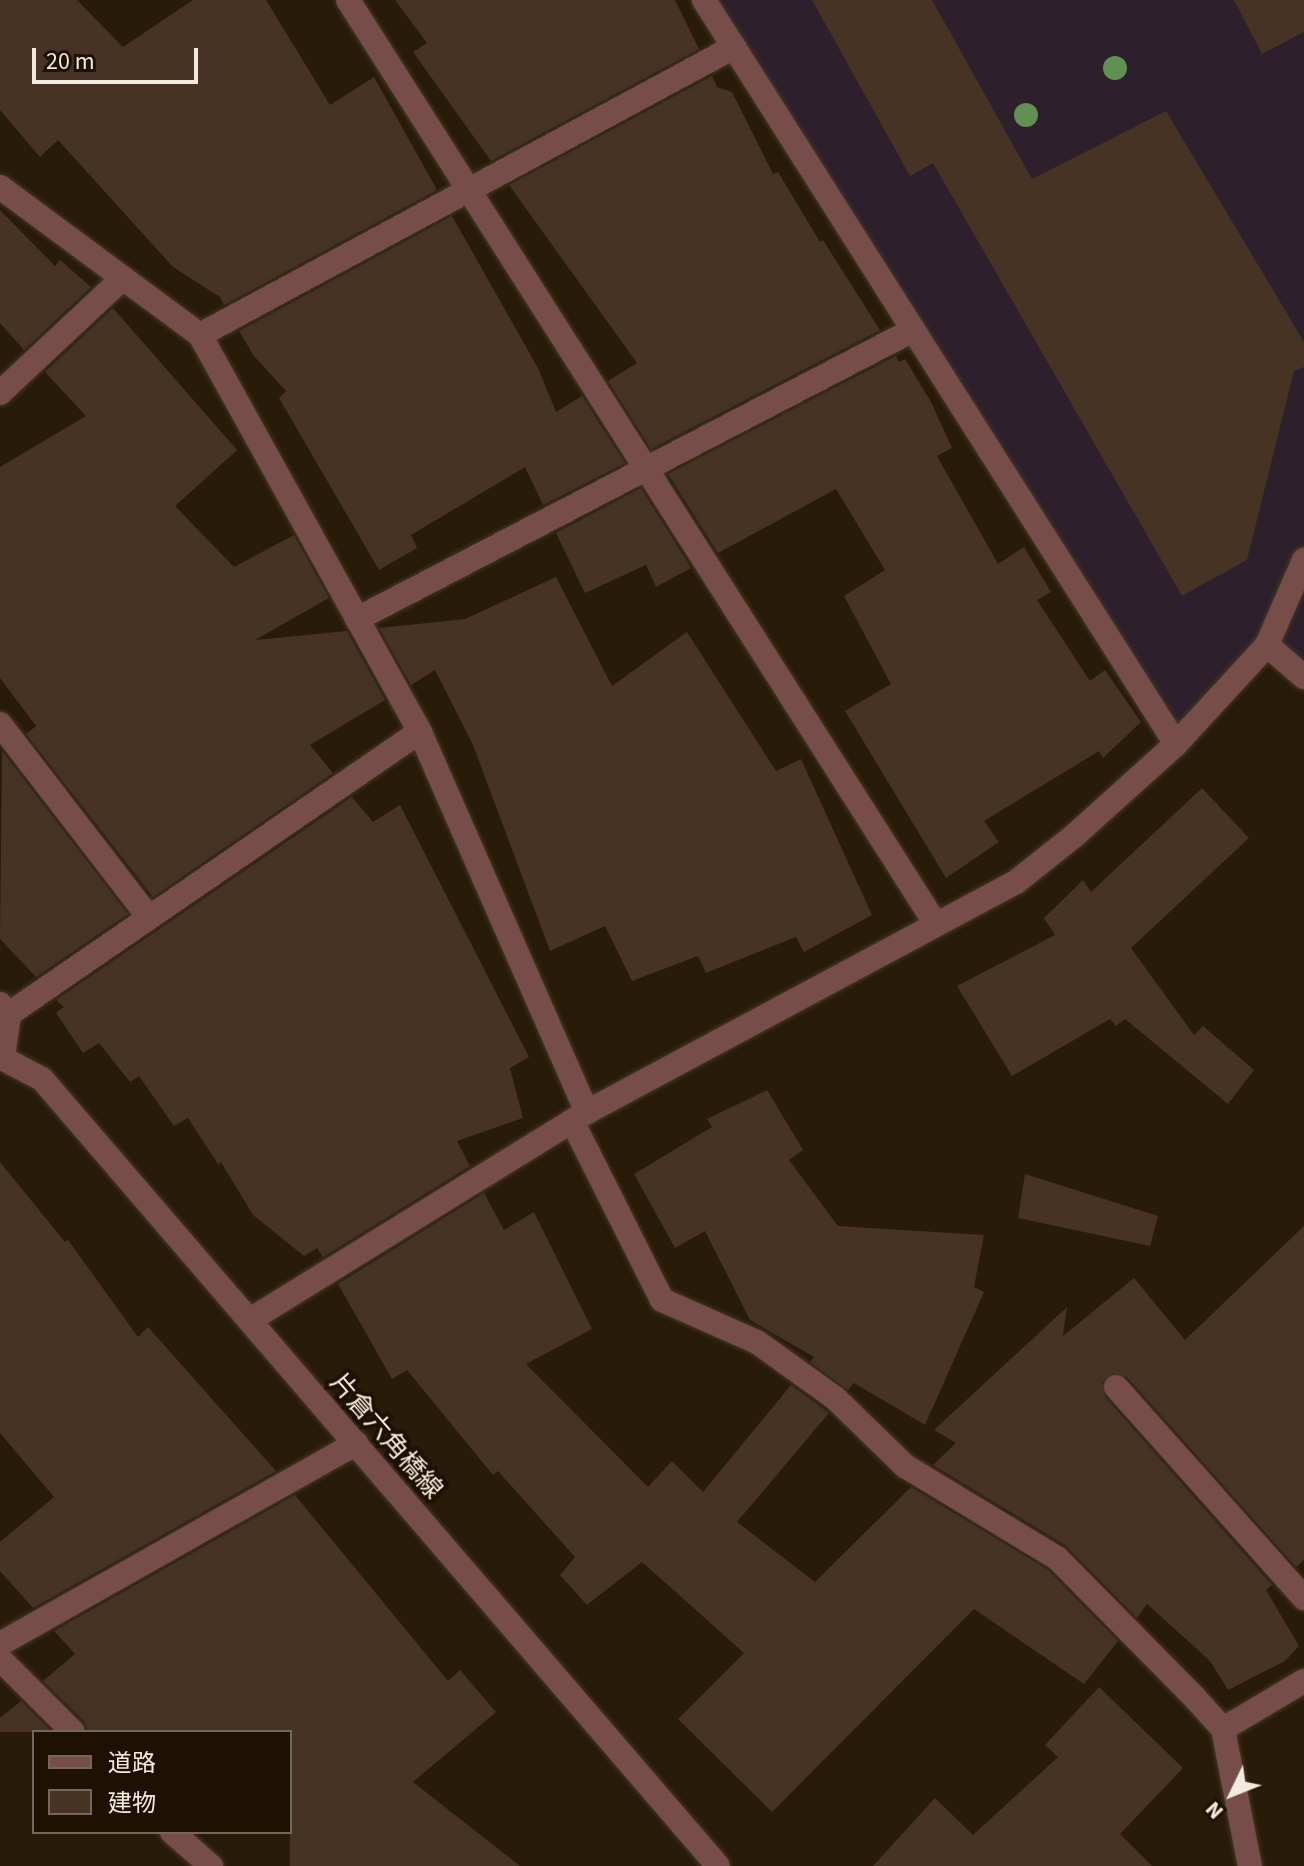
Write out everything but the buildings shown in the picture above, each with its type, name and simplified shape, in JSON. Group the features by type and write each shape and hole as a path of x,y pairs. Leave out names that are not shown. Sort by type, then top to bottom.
{"street":[{"path":"348,0 935,923"},
{"path":"704,0 1176,744"},
{"path":"200,335 734,47"},
{"path":"0,187 200,335 420,732 579,1117 662,1300 757,1342 835,1398 905,1466 1057,1558 1223,1729 1250,1866"},
{"path":"0,393 123,278"},
{"path":"357,619 913,330"},
{"path":"250,1320 579,1117 1016,882 1075,835 1176,744 1267,645 1304,560"},
{"path":"1267,645 1304,677"},
{"path":"0,724 148,916"},
{"path":"2,1058 4,1009 148,916 420,732"},
{"name":"片倉六角橋線","path":"2,1058 42,1079 718,1866"},
{"path":"1116,1387 1304,1598"},
{"path":"71,1730 2,1643 356,1443"},
{"path":"1223,1729 1304,1681"},
{"path":"174,1834 211,1866"}],"shaded area":[{"path":"704,0 1304,0 1304,677 1267,645 1176,744"}]}
